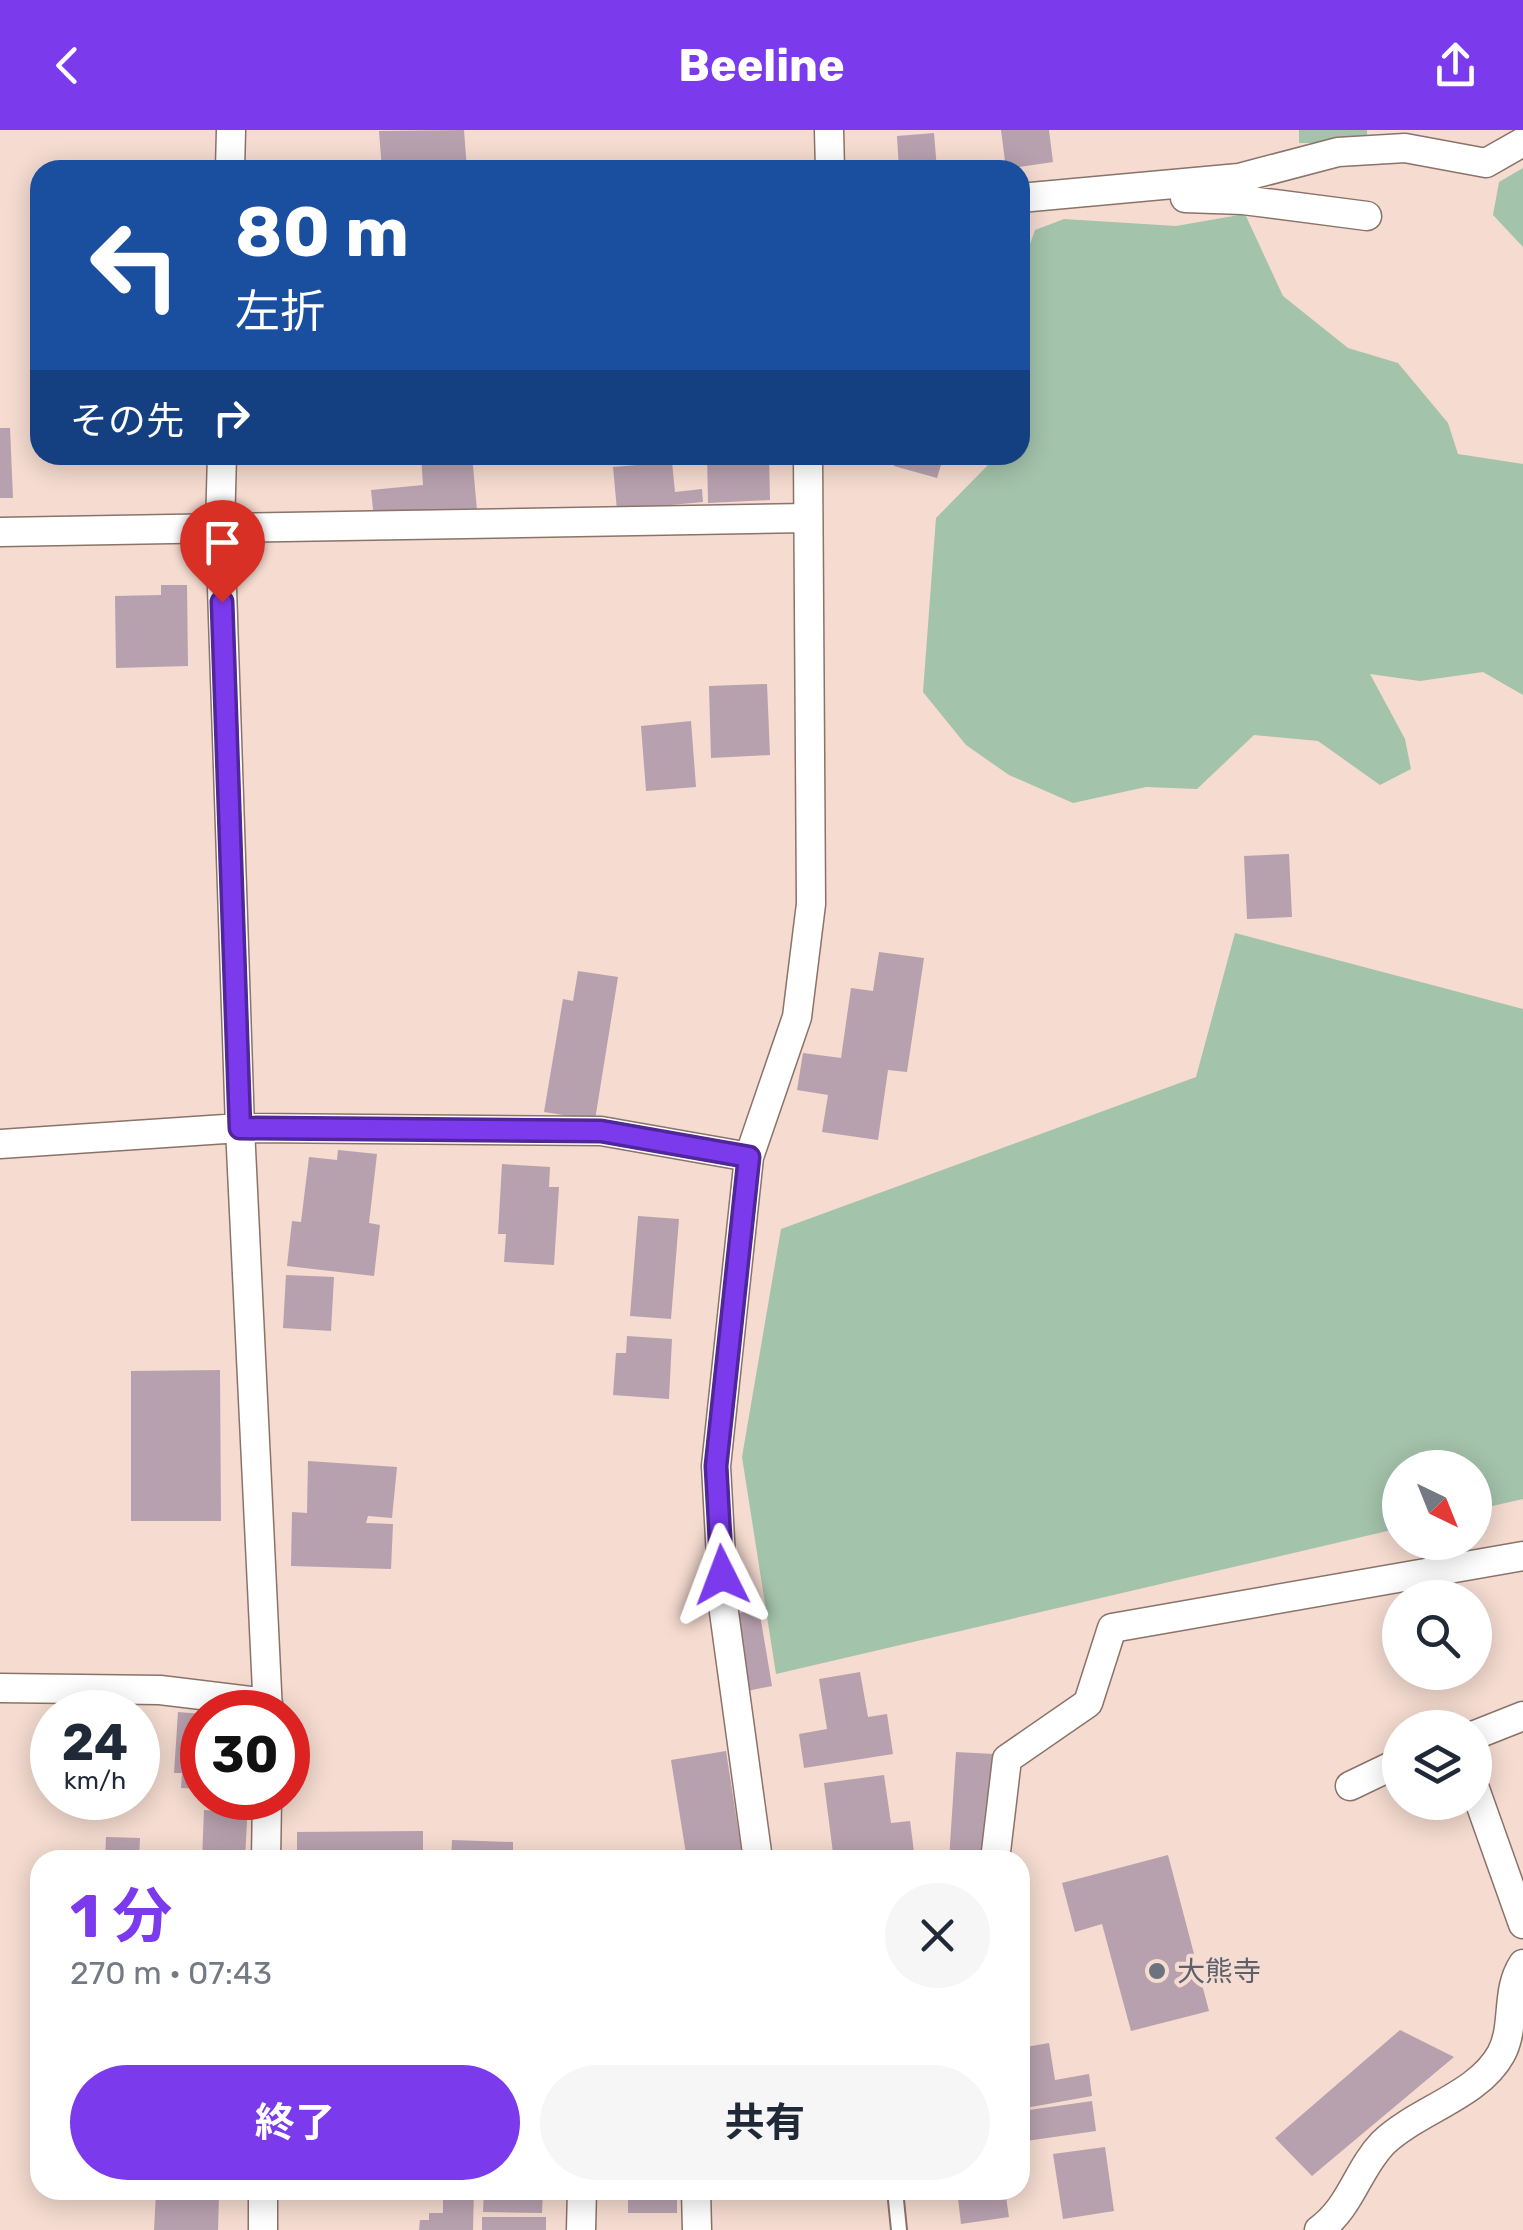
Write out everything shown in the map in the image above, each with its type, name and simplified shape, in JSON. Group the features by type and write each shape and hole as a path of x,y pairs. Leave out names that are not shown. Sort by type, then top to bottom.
{"street":[{"path":"230,130 230,160"},
{"path":"829,130 830,160"},
{"path":"1030,197 1239,178 1338,152 1406,148 1486,164 1523,142"},
{"path":"1162,185 1172,197 1243,200 1367,216"},
{"path":"222,465 220,528 240,1128 267,1690"},
{"path":"757,1850 724,1612 716,1466 749,1157 798,1017 812,904 808,465"},
{"path":"0,532 807,518"},
{"path":"0,1144 240,1128 601,1131 749,1157"},
{"path":"996,1850 1007,1760 1088,1703 1112,1628 1523,1556"},
{"path":"0,1688 180,1693"},
{"path":"1492,1728 1523,1716"},
{"path":"1350,1786 1382,1771"},
{"path":"266,1850 267,1820"},
{"path":"1486,1820 1523,1924"},
{"path":"1319,2230 1340,2215 1382,2144 1486,2072 1503,2052 1515,1976 1523,1964"},
{"path":"262,2230 263,2200"},
{"path":"581,2230 582,2200"},
{"path":"696,2200 697,2230"}],"lane":[{"path":"896,2200 898,2230"}],"green space":[{"path":"1299,130 1367,130 1367,143 1299,143"},
{"path":"1523,168 1523,247 1493,215 1499,182"},
{"path":"1245,214 1283,296 1348,348 1398,363 1448,423 1458,454 1523,464 1523,695 1483,672 1420,681 1370,674 1405,739 1411,769 1380,785 1318,741 1254,735 1197,789 1146,787 1073,803 1009,775 966,745 923,692 936,518 988,465 1030,465 1030,244 1035,230 1064,219 1176,226"},
{"path":"1235,933 1523,1009 1523,1499 1492,1506 1492,1450 1382,1450 1382,1532 776,1674 742,1457 781,1229 1196,1077"}],"building":[{"path":"464,130 466,160 381,160 379,131"},
{"path":"1001,130 1049,130 1053,162 1030,165 1030,160 1005,160"},
{"path":"934,133 936,160 898,160 897,136"},
{"path":"0,428 10,428 13,498 0,498"},
{"path":"422,465 473,465 477,510 374,519 371,490 423,485"},
{"path":"672,465 675,492 702,489 703,502 617,510 613,467"},
{"path":"707,465 769,465 770,500 708,503"},
{"path":"894,465 941,465 937,478"},
{"path":"161,585 187,585 188,666 116,668 115,596 161,595"},
{"path":"767,684 770,755 711,758 709,686"},
{"path":"691,721 696,787 646,791 641,726"},
{"path":"1289,854 1292,917 1247,919 1244,856"},
{"path":"879,952 924,958 907,1072 888,1070 878,1140 822,1132 828,1095 797,1090 803,1053 841,1058 851,988 873,991"},
{"path":"578,971 618,977 595,1120 544,1112 563,999 573,1001"},
{"path":"338,1150 377,1154 369,1223 380,1225 374,1276 287,1266 292,1221 301,1222 309,1157 337,1160"},
{"path":"502,1164 550,1167 549,1187 559,1187 554,1265 504,1262 506,1234 498,1234"},
{"path":"638,1216 679,1219 671,1319 630,1316"},
{"path":"286,1275 334,1277 331,1331 283,1328"},
{"path":"627,1336 672,1339 669,1399 613,1395 616,1353 626,1353"},
{"path":"220,1370 221,1521 131,1521 131,1371"},
{"path":"308,1461 397,1467 392,1518 368,1516 366,1523 393,1524 391,1569 291,1566 292,1512 307,1513"},
{"path":"759,1609 772,1686 747,1691 734,1614"},
{"path":"860,1672 868,1717 887,1714 893,1754 804,1768 799,1734 827,1729 819,1679"},
{"path":"178,1712 180,1773 174,1773"},
{"path":"726,1751 741,1850 685,1850 671,1760"},
{"path":"956,1752 994,1754 989,1850 950,1850"},
{"path":"884,1775 891,1823 910,1821 914,1850 833,1850 824,1783"},
{"path":"204,1820 247,1820 246,1850 202,1850"},
{"path":"423,1831 423,1850 297,1850 297,1832"},
{"path":"106,1837 140,1838 139,1850 105,1850"},
{"path":"452,1840 513,1842 513,1850 452,1850"},
{"name":"大熊寺","path":"1168,1855 1209,2011 1131,2031 1102,1924 1075,1932 1062,1883"},
{"path":"1400,2030 1454,2057 1312,2176 1275,2138"},
{"path":"1049,2043 1055,2080 1089,2074 1092,2096 1030,2107 1030,2046"},
{"path":"1092,2101 1096,2131 1030,2140 1030,2110"},
{"path":"1105,2147 1114,2211 1063,2219 1053,2154"},
{"path":"156,2200 219,2200 218,2230 154,2230"},
{"path":"443,2200 474,2200 473,2230 419,2230 420,2220 429,2220 429,2213 443,2213"},
{"path":"484,2200 543,2200 542,2213 483,2212"},
{"path":"628,2200 677,2200 677,2213 628,2213"},
{"path":"958,2200 1006,2200 1009,2217 961,2224"},
{"path":"482,2217 546,2217 546,2230 482,2230"}],"place":[{"name":"大熊寺","path":"1157,1971"}],"route":[{"path":"222,602 240,1128 601,1131 749,1157 716,1466 722,1575"}]}
